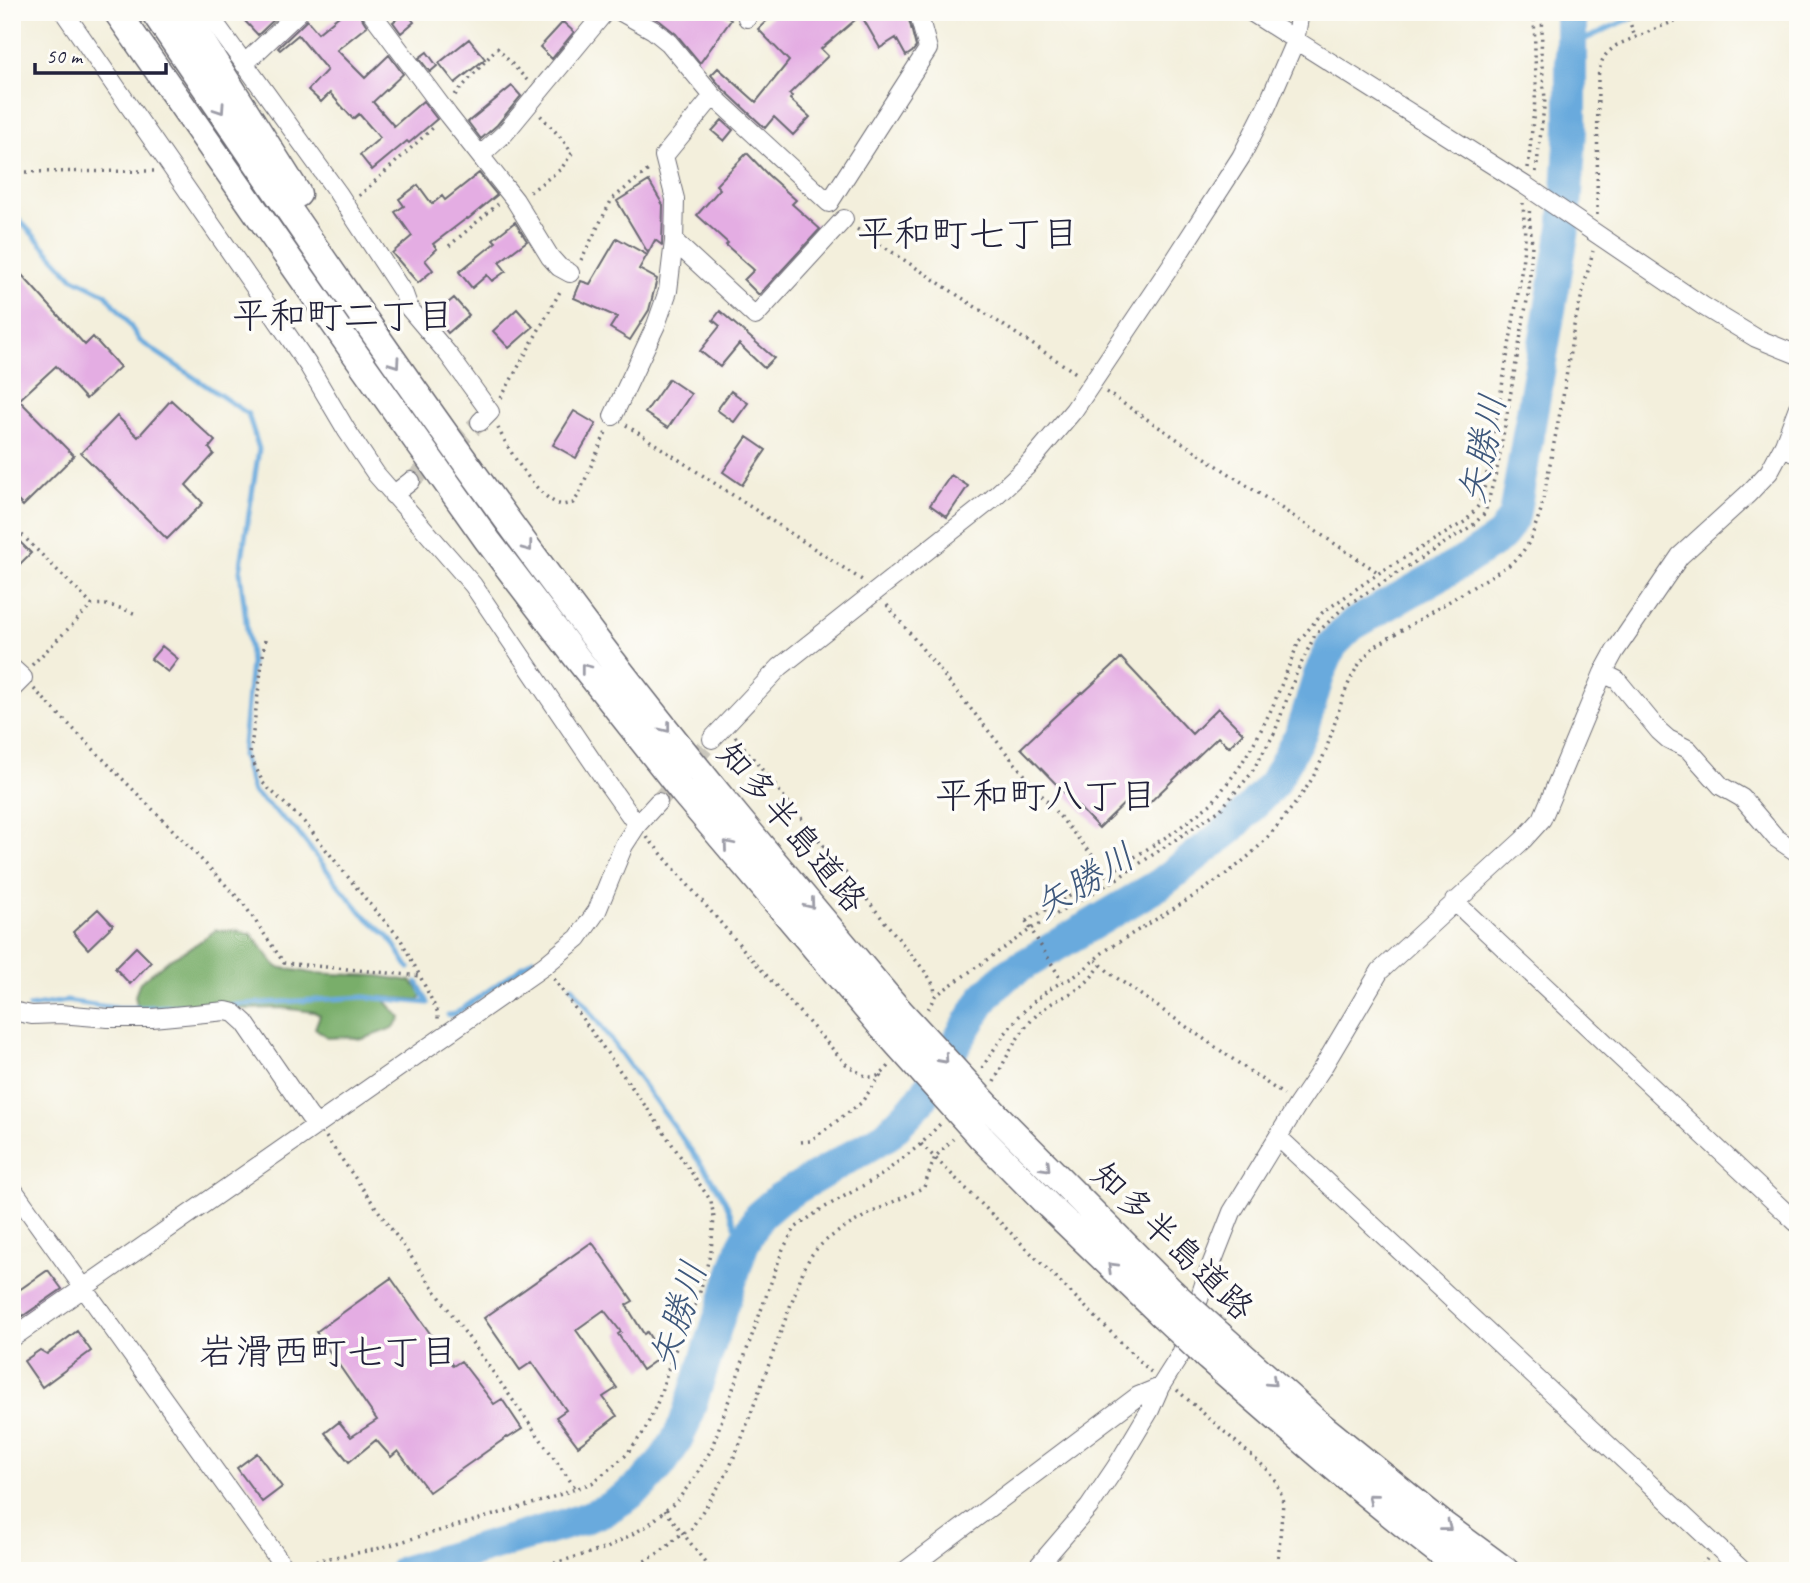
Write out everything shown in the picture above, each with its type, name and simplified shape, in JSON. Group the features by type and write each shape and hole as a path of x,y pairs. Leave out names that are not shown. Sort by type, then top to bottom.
{"highway":[{"path":"99,12 359,387 464,532 488,541"},
{"name":"知多半島道路","path":"117,12 488,541 683,792 990,1128 1213,1346 1304,1441 1464,1571"},
{"name":"知多半島道路","path":"154,12 327,267 492,500 598,642 890,1018"},
{"path":"202,13 324,234 327,267"},
{"name":"知多半島道路","path":"1213,1346 1318,1423 1445,1526 1506,1571"}],"street":[{"path":"64,12 308,365 369,463 393,495 472,585 637,825"},
{"path":"244,64 299,12"},
{"path":"371,12 513,197 550,257 559,267 570,273"},
{"path":"481,155 505,133 605,12"},
{"path":"621,12 653,30 669,43 713,96 829,203 928,49 918,12"},
{"path":"1251,12 1592,229 1703,306 1756,338 1798,355"},
{"path":"712,739 780,667 990,501 1026,467 1074,410 1241,157 1295,41 1300,12"},
{"path":"202,13 244,64 347,207 404,294 409,308 448,354 485,417"},
{"path":"613,416 668,291 674,241 675,199 663,156 713,96"},
{"path":"674,241 755,316 844,219"},
{"path":"1034,1571 1089,1507 1150,1410 1162,1383 1181,1354 1206,1278 1232,1212 1380,971 1523,840 1542,819 1603,673 1615,651 1680,556 1748,494 1791,450 1798,407"},
{"path":"393,495 411,481"},
{"path":"1603,673 1617,680 1659,731 1688,749 1721,786 1742,799 1776,838 1798,853"},
{"path":"12,1338 544,967 578,938 597,911 624,845 637,825 658,802"},
{"path":"1454,901 1798,1224"},
{"path":"12,1012 108,1018 152,1018 226,1011 234,1013 245,1023 317,1125"},
{"path":"1278,1137 1743,1571"},
{"path":"12,1188 286,1570"},
{"path":"905,1571 1138,1396 1162,1383"}],"path":[{"path":"1062,981 1026,921 1108,874 1174,832 1212,803 1239,768 1258,736 1299,641 1322,614 1379,573 1466,521 1479,505 1485,485 1520,282 1525,238 1523,204 1535,192 1534,12"},
{"path":"927,1011 935,996 1031,929 1115,880 1220,810 1250,775 1274,734 1297,672 1315,635 1344,607 1473,526 1485,513 1498,465 1529,289 1532,244 1529,215 1535,192 1545,99 1541,54 1542,12"},
{"path":"1626,12 1635,37"},
{"path":"981,1070 1023,1013 1105,951 1220,879 1241,863 1278,824 1310,782 1325,752 1349,681 1366,654 1509,565 1530,541 1541,510 1574,327 1591,259 1592,229 1598,203 1597,89 1600,61 1617,44 1696,12"},
{"path":"347,207 446,112 497,48 572,153 561,169 539,186 513,197 449,246"},
{"path":"664,160 612,199 575,272 570,273 500,401 485,417 538,489 562,505 573,503 578,496 613,416 876,590 1008,755 1108,874"},
{"path":"12,172 174,171"},
{"path":"844,219 1379,573"},
{"path":"12,526 92,605"},
{"path":"136,614 116,607 92,605 17,678 169,826 243,903 284,963 420,976"},
{"path":"265,640 250,755 263,783 304,822 400,938 438,1013 439,1039"},
{"path":"725,723 927,974 934,986 935,996"},
{"path":"637,825 846,1064 865,1076 875,1078 883,1074"},
{"path":"1096,960 1111,974 1298,1104"},
{"path":"993,1084 1008,1054 1038,1013 1079,988 1101,965"},
{"path":"286,1570 299,1563 373,1550 542,1501 592,1483 625,1456 644,1432 658,1401 673,1354 685,1332 699,1295 711,1251 714,1218 710,1200 544,967"},
{"path":"801,1142 810,1140 861,1103 891,1063"},
{"path":"527,1571 607,1548 647,1526 677,1501 711,1450 783,1249 795,1228 820,1210 880,1176 921,1144 943,1121"},
{"path":"317,1125 576,1489"},
{"path":"626,1571 654,1556 691,1529 726,1475 811,1255 847,1227 924,1187 935,1157 954,1138"},
{"path":"921,1144 1162,1383 1269,1471 1277,1482 1283,1503 1276,1571"},
{"path":"666,1510 712,1571"}],"green space":[{"path":"216,930 251,934 277,967 311,973 378,976 411,981 423,994 419,1000 382,997 401,1018 393,1028 363,1039 328,1038 315,1028 320,1015 314,1012 282,1008 138,1009 135,996 140,982 171,958"}],"building":[{"path":"252,12 282,12 258,35 244,20"},
{"path":"344,12 360,12 367,26 337,50 365,78 389,55 403,74 373,102 394,126 423,101 437,119 372,170 360,155 380,138 359,114 353,119 330,93 321,102 308,90 327,70 298,35 280,50 278,48 307,20 318,33"},
{"path":"406,12 414,22 401,33 393,22"},
{"path":"645,12 719,12 731,20 700,63 676,34"},
{"path":"776,12 907,12 916,47 906,56 896,38 880,48 861,15 821,49 828,56 789,94 792,96 790,99 810,117 793,135 774,117 765,128 711,75 718,68 756,102 789,61 758,29"},
{"path":"563,22 574,32 552,59 540,47"},
{"path":"469,39 485,59 455,83 439,63"},
{"path":"427,52 437,66 430,72 419,58"},
{"path":"512,86 521,96 497,125 481,139 468,122"},
{"path":"722,120 733,130 724,141 712,131"},
{"path":"747,153 796,200 792,204 820,229 759,295 744,280 754,270 697,215 720,189 716,185"},
{"path":"479,173 497,195 433,244 437,249 425,260 433,270 418,283 392,253 412,236 395,212 404,206 399,199 418,185 432,204 442,196 445,200"},
{"path":"649,181 663,205 662,245 655,240 648,253 617,201"},
{"path":"515,222 527,241 499,262 506,271 492,281 487,275 472,288 459,272 496,242 493,239"},
{"path":"617,238 647,255 639,269 657,279 649,310 630,340 610,328 617,317 574,298 581,281 590,284"},
{"path":"12,264 85,345 93,337 120,367 86,399 56,366 19,400 74,456 23,506 12,495"},
{"path":"454,298 469,315 448,333 434,315"},
{"path":"517,309 533,327 509,348 493,331"},
{"path":"720,311 774,358 764,368 739,344 720,367 700,351 720,326 713,320"},
{"path":"669,379 691,394 668,428 645,413"},
{"path":"731,391 748,403 734,422 717,410"},
{"path":"171,400 215,441 209,448 214,454 186,485 203,503 167,539 81,453 117,416 138,437"},
{"path":"574,411 596,424 576,458 553,445"},
{"path":"747,437 766,450 742,485 723,472"},
{"path":"951,475 968,486 947,517 930,505"},
{"path":"12,534 31,553 12,572"},
{"path":"162,646 178,659 168,672 151,659"},
{"path":"1121,658 1192,734 1218,708 1243,733 1229,747 1218,737 1147,805 1135,793 1099,828 1021,748"},
{"path":"98,909 113,925 88,949 73,932"},
{"path":"136,947 151,962 130,984 115,968"},
{"path":"592,1242 633,1301 626,1305 662,1356 642,1370 618,1334 621,1332 604,1310 576,1330 617,1388 603,1397 617,1416 578,1446 556,1417 566,1410 532,1362 520,1370 484,1318"},
{"path":"48,1270 62,1289 23,1316 12,1300 12,1295"},
{"path":"391,1278 453,1366 461,1361 494,1404 502,1399 522,1429 429,1492 398,1451 391,1457 376,1440 349,1462 325,1433 339,1422 351,1437 377,1420 316,1332"},
{"path":"77,1331 91,1351 42,1387 24,1361 40,1350 47,1354"},
{"path":"257,1453 282,1487 262,1502 237,1468"}],"waterway":[{"name":"矢勝川","path":"405,1571 580,1520 605,1510 644,1483 661,1464 684,1425 743,1245 759,1216 780,1198 887,1135 921,1100 986,995 1007,975 1160,884 1230,829 1274,783 1302,731 1319,675 1332,645 1352,625 1501,537 1514,516 1565,223 1571,129 1571,12"},
{"path":"1571,46 1647,12"},
{"path":"12,212 72,277 106,294 140,341 248,414 259,449 240,571 251,663 242,756 253,792 296,830 362,913 389,937 409,968"},
{"path":"448,1015 455,1014 533,959"},
{"path":"417,982 428,1003"},
{"path":"572,986 711,1178 725,1200 743,1245"},
{"path":"230,1005 364,997 428,1003"},
{"path":"29,1007 66,1001 115,1008 186,1006"}],"tunnel":[{"path":"411,481 480,422"},
{"path":"658,802 712,739"}],"district":[{"name":"平和町七丁目","path":"968,233"},
{"name":"平和町二丁目","path":"343,315"},
{"name":"平和町八丁目","path":"1046,795"},
{"name":"岩滑西町七丁目","path":"328,1351"}]}
